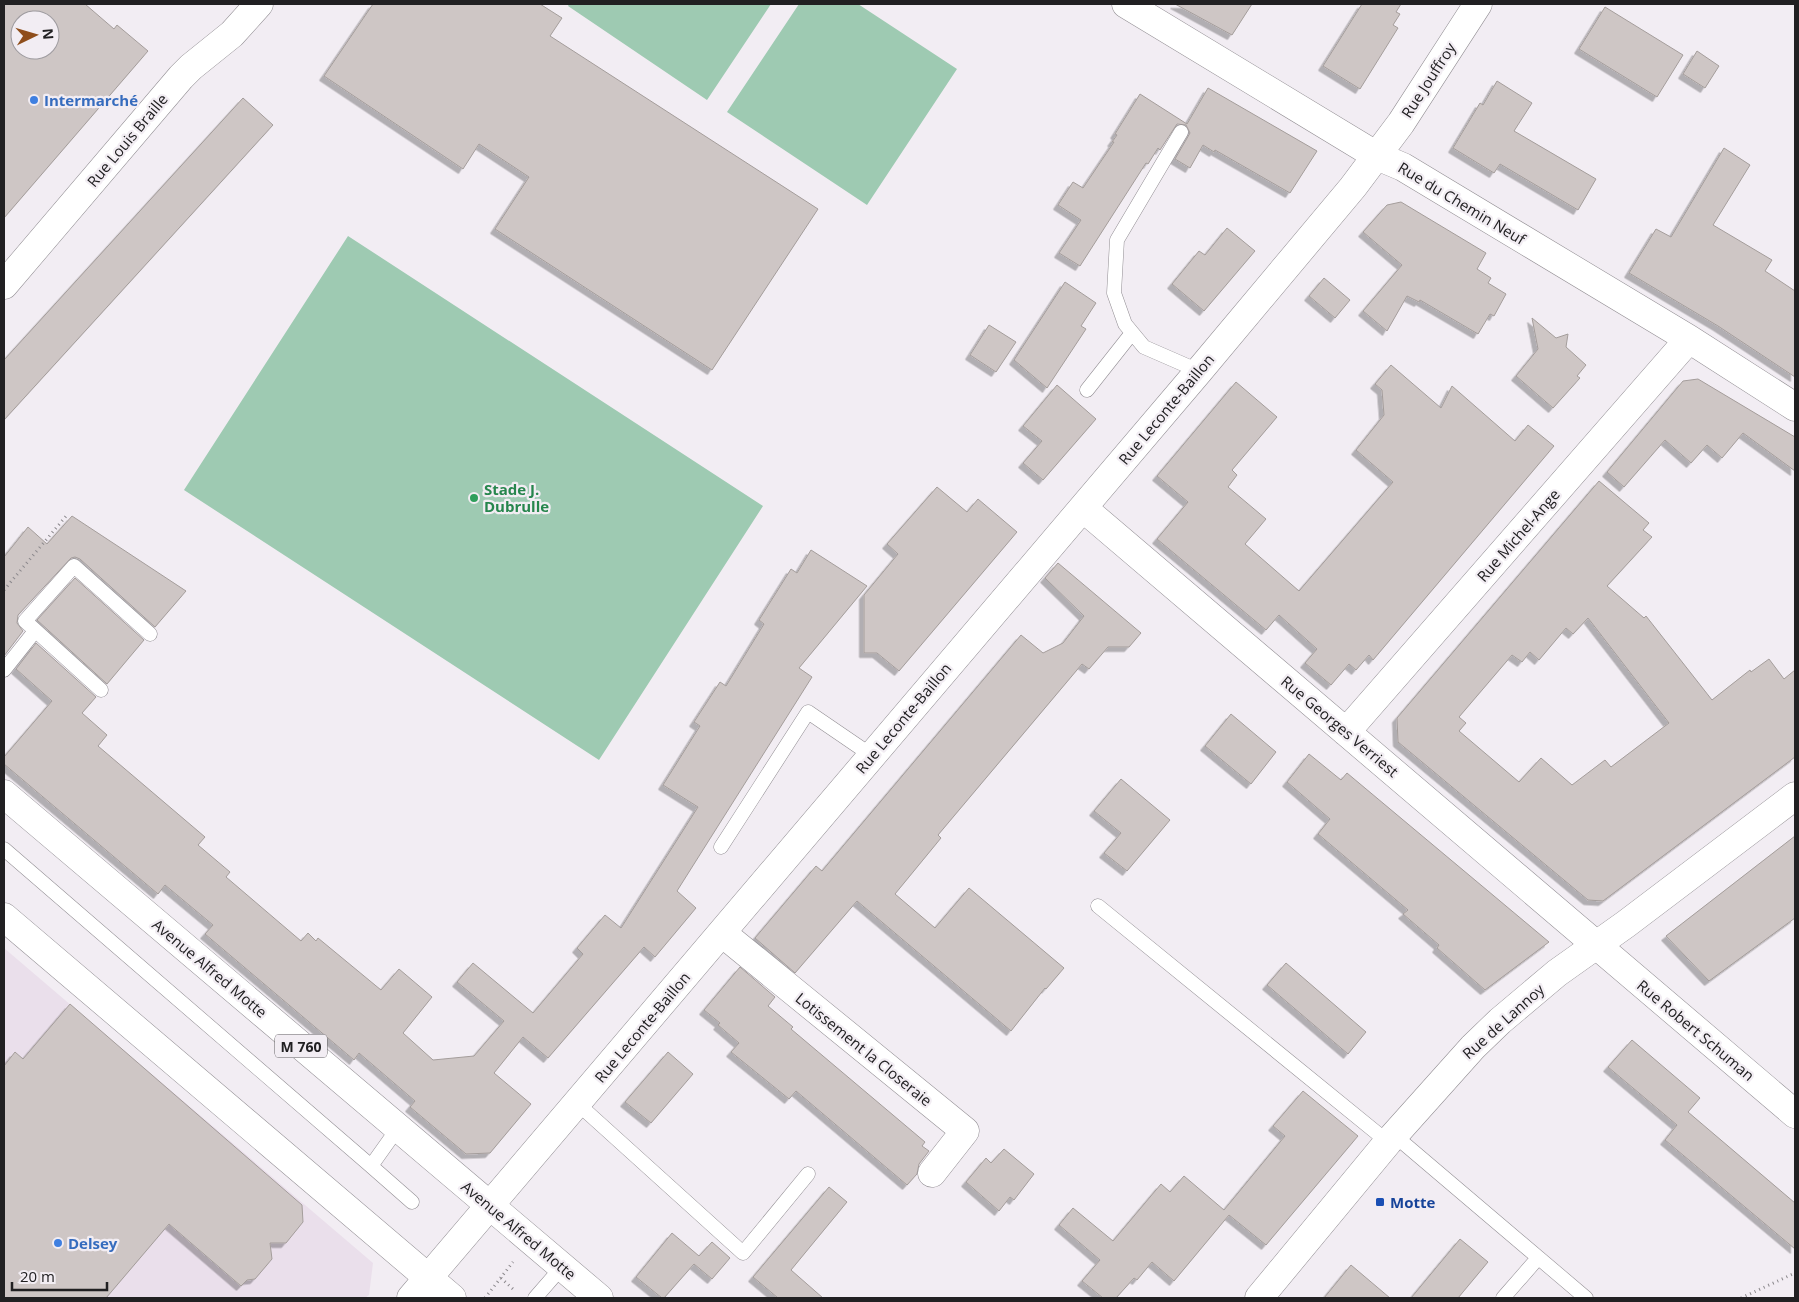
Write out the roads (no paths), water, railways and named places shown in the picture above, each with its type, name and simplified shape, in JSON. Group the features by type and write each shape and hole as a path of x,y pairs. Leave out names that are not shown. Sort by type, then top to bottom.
{"street":[{"name":"Rue Louis Braille","path":"4,285 181,77 232,34 259,4"},
{"name":"Rue du Chemin Neuf","path":"1126,4 1377,156 1403,167 1689,339 1795,407"},
{"name":"Rue Jouffroy","path":"1377,156 1401,123 1478,4"},
{"name":"Rue Leconte-Baillon","path":"419,1288 1199,371 1377,156"},
{"name":"Rue Michel-Ange","path":"1346,732 1689,339"},
{"name":"Rue Georges Verriest","path":"1083,508 1596,945"},
{"name":"Avenue Alfred Motte","path":"4,794 599,1298"},
{"name":"Rue de Lannoy","path":"1259,1298 1391,1139 1466,1053 1500,1021 1529,995 1795,796"},
{"path":"4,917 419,1288 452,1298"},
{"name":"Lotissement la Closeraie","path":"722,933 965,1131 932,1173"},
{"name":"Rue Robert Schuman","path":"1596,945 1795,1114"}],"lane":[{"path":"1181,132 1117,240 1114,293 1125,324 1144,348 1199,371"},
{"path":"1087,390 1132,333"},
{"path":"101,690 24,621 74,566 150,634"},
{"path":"4,670 36,631"},
{"path":"721,847 808,712 871,755"},
{"path":"4,849 412,1202"},
{"path":"1098,906 1391,1139 1586,1298"},
{"path":"577,1104 743,1253 808,1174"},
{"path":"371,1166 398,1128"},
{"path":"1502,1298 1538,1258"},
{"path":"535,1298 562,1267"}],"place":[{"name":"Intermarché","path":"34,100"},
{"name":"Stade J. Dubrulle","path":"474,498"},
{"name":"Motte","path":"1380,1202"},
{"name":"Delsey","path":"58,1243"}]}
